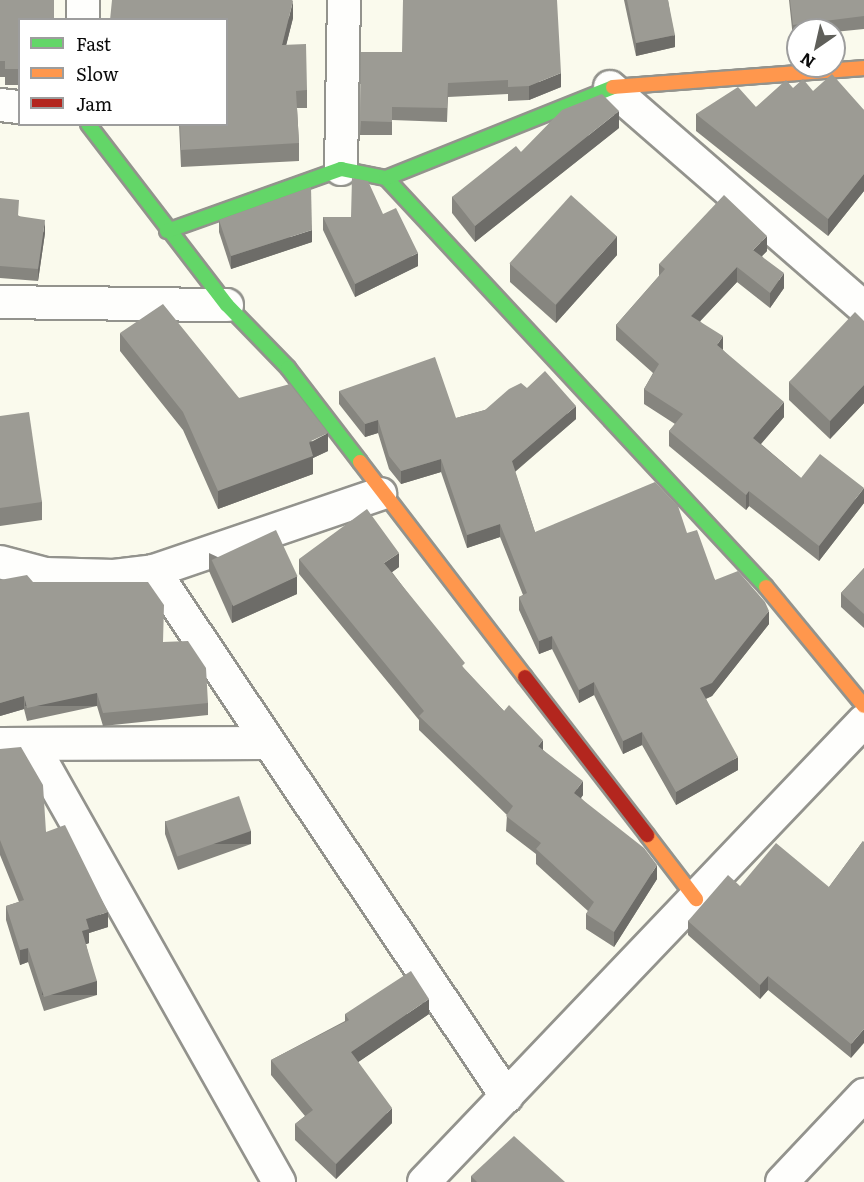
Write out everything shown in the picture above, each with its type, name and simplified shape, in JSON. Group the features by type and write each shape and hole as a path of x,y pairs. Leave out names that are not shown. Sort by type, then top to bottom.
{"street":[{"path":"82,18 83,0"},
{"path":"341,169 344,0"},
{"path":"167,231 341,169 386,177 610,87 864,68"},
{"path":"610,87 861,303"},
{"path":"0,105 18,107"},
{"path":"89,126 167,231 227,305 288,368 380,494 696,899"},
{"path":"386,177 762,582 864,706"},
{"path":"0,302 227,305"},
{"path":"0,562 45,574 114,576 154,571 380,494"},
{"path":"154,571 266,742 507,1097"},
{"path":"424,1182 864,721"},
{"path":"0,744 266,742"},
{"path":"32,744 279,1182"},
{"path":"782,1182 864,1095"}],"building":[{"path":"0,0 54,0 54,18 18,18 18,69 5,69 5,61 0,61"},
{"path":"112,0 292,0 282,45 306,44 307,90 296,91 299,143 181,150 180,126 228,126 228,18 110,18"},
{"path":"403,0 557,0 561,73 529,86 508,87 508,80 448,83 447,108 392,107 392,122 360,121 361,52 402,52"},
{"path":"627,0 668,0 675,35 636,43"},
{"path":"790,0 864,0 864,16 792,18"},
{"path":"828,78 836,78 864,110 864,174 828,219 696,114 738,87 756,107 786,80 793,88 803,79 813,91"},
{"path":"602,94 619,111 475,226 452,197 516,146 521,152 562,110"},
{"path":"352,178 368,181 383,214 396,208 418,253 355,284 323,217 351,217"},
{"path":"311,187 312,230 231,256 219,220"},
{"path":"571,195 617,236 556,305 509,263"},
{"path":"724,195 767,236 753,250 784,273 770,293 737,267 691,316 723,336 717,345 784,402 753,438 801,478 820,454 864,488 819,546 749,491 746,495 669,431 683,414 644,389 659,364 616,325 665,269 659,264"},
{"path":"0,198 19,200 18,216 45,220 38,269 0,266"},
{"path":"163,304 239,398 290,384 328,433 309,442 313,456 218,491 183,412 120,333"},
{"path":"855,312 864,321 864,385 830,421 789,382"},
{"path":"435,357 456,418 485,410 509,389 521,383 527,388 545,371 576,406 512,461 535,532 655,482 678,506 687,533 697,530 715,580 738,571 765,602 769,611 712,683 700,688 738,757 676,792 642,732 623,741 594,682 579,690 552,636 539,641 519,597 527,593 500,524 467,535 441,459 401,471 389,456 378,420 365,424 339,391"},
{"path":"29,412 42,502 0,508 0,416"},
{"path":"367,509 399,553 384,563 465,663 462,666 504,711 509,705 543,740 538,746 583,781 574,793 644,848 657,865 614,932 586,914 594,902 536,849 541,843 506,816 513,806 419,716 424,711 299,559"},
{"path":"276,530 298,576 233,606 212,560"},
{"path":"864,568 864,614 841,593"},
{"path":"27,575 33,582 148,582 164,605 163,642 188,641 206,668 208,703 103,713 97,693 27,708 24,696 0,703 0,580"},
{"path":"21,747 43,785 46,832 65,825 108,912 86,919 89,929 82,931 97,981 44,997 28,948 20,950 6,906 24,900 0,840 0,749"},
{"path":"239,796 251,831 177,856 165,821"},
{"path":"863,841 864,1029 851,1044 768,976 760,985 688,921 728,875 740,886 776,843 829,887"},
{"path":"411,971 429,999 351,1052 392,1108 336,1164 295,1124 313,1110 271,1060 349,1020 345,1014"},
{"path":"514,1136 565,1182 477,1182 471,1176"}],"traffic: fast":[{"path":"167,231 341,169 386,178 613,87"},
{"path":"90,126 227,305 288,368 360,462"},
{"path":"386,178 766,587"}],"traffic: slow":[{"path":"613,87 864,68"},
{"path":"360,462 525,677"},
{"path":"766,587 864,706"},
{"path":"647,835 696,899"}],"traffic: jam":[{"path":"525,677 647,835"}]}
